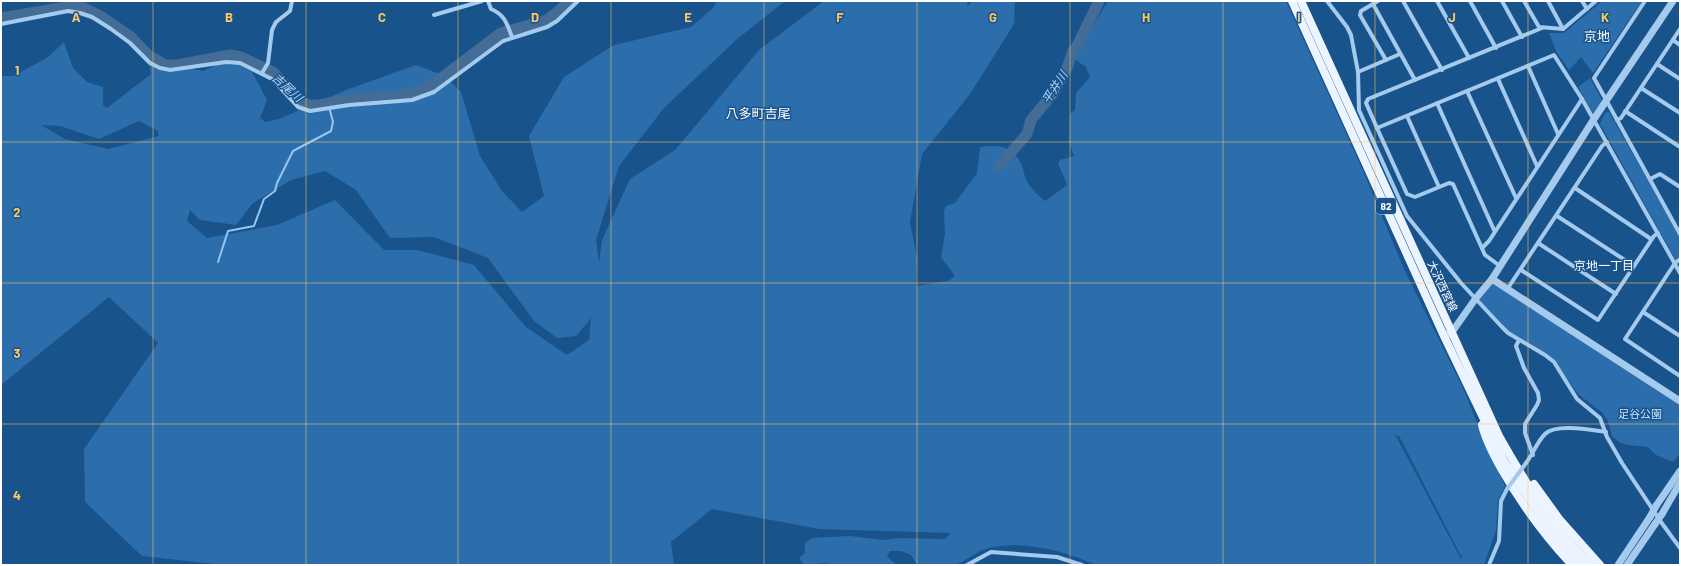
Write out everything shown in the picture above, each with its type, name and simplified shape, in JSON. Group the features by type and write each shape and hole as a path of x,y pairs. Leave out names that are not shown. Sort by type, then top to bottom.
{"main road":[{"name":"大沢西宮線","path":"1292,1 1444,336 1482,409 1516,466 1561,533 1590,565"},
{"name":"大沢西宮線","path":"1301,1 1452,332 1504,461 1522,491 1561,543 1581,565"},
{"path":"1482,409 1487,441 1508,480 1540,528 1572,565"},
{"path":"1482,409 1560,520 1600,565"}],"street":[{"path":"263,72 268,63 272,30 276,22 290,11 292,1"},
{"path":"434,15 482,1"},
{"path":"488,1 491,9 500,13 507,24 512,37"},
{"path":"1,24 68,11 80,13 92,17 111,29 150,62 160,68 170,70 226,62 240,63 263,72 279,86 298,107 310,111 349,105 412,100 434,92 503,41 547,27 557,21 578,1"},
{"path":"1327,1 1347,27 1351,35 1358,72 1360,110 1407,216 1461,282 1508,333 1554,362 1573,395 1600,418 1611,444 1639,490 1680,548"},
{"path":"1378,1 1361,11 1360,15 1386,60"},
{"path":"1403,1 1442,70"},
{"path":"1437,1 1469,58"},
{"path":"1470,1 1496,48"},
{"path":"1502,1 1522,37"},
{"path":"1524,1 1536,23 1542,28"},
{"path":"1548,1 1563,29"},
{"path":"1582,1 1587,9"},
{"path":"1500,266 1485,255 1453,184 1449,183 1415,197 1407,194 1366,103 1368,99 1542,28 1563,29 1596,1"},
{"path":"1645,1 1594,78 1606,102 1679,229"},
{"path":"1444,336 1452,332 1476,298 1492,279 1670,2"},
{"path":"1373,4 1415,80"},
{"path":"1617,120 1621,118 1680,28"},
{"path":"1673,40 1680,44"},
{"path":"1358,72 1400,54"},
{"path":"1377,128 1554,55 1594,119 1680,273"},
{"path":"1657,64 1680,79"},
{"path":"1528,66 1558,134"},
{"path":"1498,79 1537,166"},
{"path":"1641,88 1680,113"},
{"path":"1467,91 1516,198"},
{"path":"1482,248 1489,241 1494,230 1582,99"},
{"path":"1437,103 1494,230"},
{"path":"1625,111 1680,147"},
{"path":"1407,116 1439,187"},
{"path":"1508,288 1602,146 1607,142"},
{"path":"1650,179 1660,174 1680,187"},
{"path":"1575,188 1651,239"},
{"path":"1557,216 1634,266"},
{"path":"1521,270 1598,320 1651,239 1658,233"},
{"path":"1538,243 1616,294"},
{"path":"1680,259 1675,263 1625,339 1680,376"},
{"path":"1492,279 1508,288 1680,402"},
{"path":"1643,312 1680,336"},
{"path":"1519,340 1516,346 1524,368 1538,393 1539,400 1525,424 1525,433 1533,454"},
{"path":"1489,565 1499,540 1501,501 1507,489 1533,454 1543,436 1550,430 1581,428 1606,432"},
{"path":"1618,565 1680,471"},
{"path":"1627,565 1662,514 1680,482"},
{"path":"967,565 991,552 1057,557 1082,565"}],"green space":[{"path":"716,1 785,1 736,40 664,108 619,166 596,240 599,263 602,240 630,179 675,150 759,50 824,1 968,1 967,7 972,1 1015,1 1014,24 970,94 922,154 910,222 917,258 916,286 948,281 955,276 941,257 945,234 944,211 946,206 955,203 977,173 980,147 998,146 1013,152 1021,164 1026,180 1035,192 1045,201 1067,185 1058,163 1060,160 1074,156 1069,141 1070,114 1075,110 1076,93 1090,77 1086,67 1073,58 1108,1 1286,1 1364,173 1404,269 1463,388 1505,486 1498,500 1496,530 1484,565 1096,565 1056,551 1015,545 988,548 963,562 954,565 917,565 911,555 901,551 890,551 887,556 896,565 834,565 824,563 804,565 799,558 805,553 805,543 812,538 850,536 883,540 898,538 945,539 951,533 819,529 712,509 671,542 674,565 223,565 142,556 85,502 84,449 158,343 109,297 1,385 1,76 13,76 47,58 64,42 73,68 87,82 103,87 103,105 107,108 151,74 149,64 168,72 192,69 203,71 219,64 239,65 252,72 267,100 260,118 265,122 279,119 346,90 416,65 445,76 461,92 480,156 502,191 522,212 544,196 529,136 564,77 614,45 691,27 714,7","holes":["139,121 158,131 159,136 108,149 65,139 41,125 60,126 99,139","325,171 356,190 390,238 434,237 488,258 534,321 557,338 576,336 591,318 589,340 567,355 526,327 474,265 417,250 384,250 335,200 277,225 207,238 187,221 190,210 200,220 236,225 253,203 291,180","1394,435 1399,436 1462,558 1461,559 1397,438"]},
{"path":"1602,1 1642,1 1593,73 1581,57 1569,70 1557,53 1549,33 1564,33"},
{"path":"1590,78 1603,102 1593,114 1578,87"},
{"path":"1609,112 1680,237 1680,256 1675,259 1600,124 1605,113"},
{"name":"足谷公園","path":"1492,279 1680,401 1680,453 1674,461 1656,455 1648,447 1628,445 1619,442 1612,436 1608,421 1603,413 1579,395 1554,361 1512,334 1500,324 1476,298"}],"waterway":[{"name":"吉尾川","path":"1,18 72,6 82,7 102,17 131,37 148,55 165,65 177,65 230,55 241,57 273,72 300,101 309,105 319,105 350,99 396,96 417,92 432,85 501,33 547,20 569,1"},
{"name":"平井川","path":"999,166 1027,134 1031,120 1051,96 1067,68 1073,51 1077,46 1099,1"},
{"path":"218,262 228,231 254,226 264,199 275,191 277,183 293,151 331,131 333,122 328,103"}],"district":[{"name":"京地","path":"1597,36"},
{"name":"八多町吉尾","path":"758,113"},
{"name":"京地一丁目","path":"1604,265"}]}
